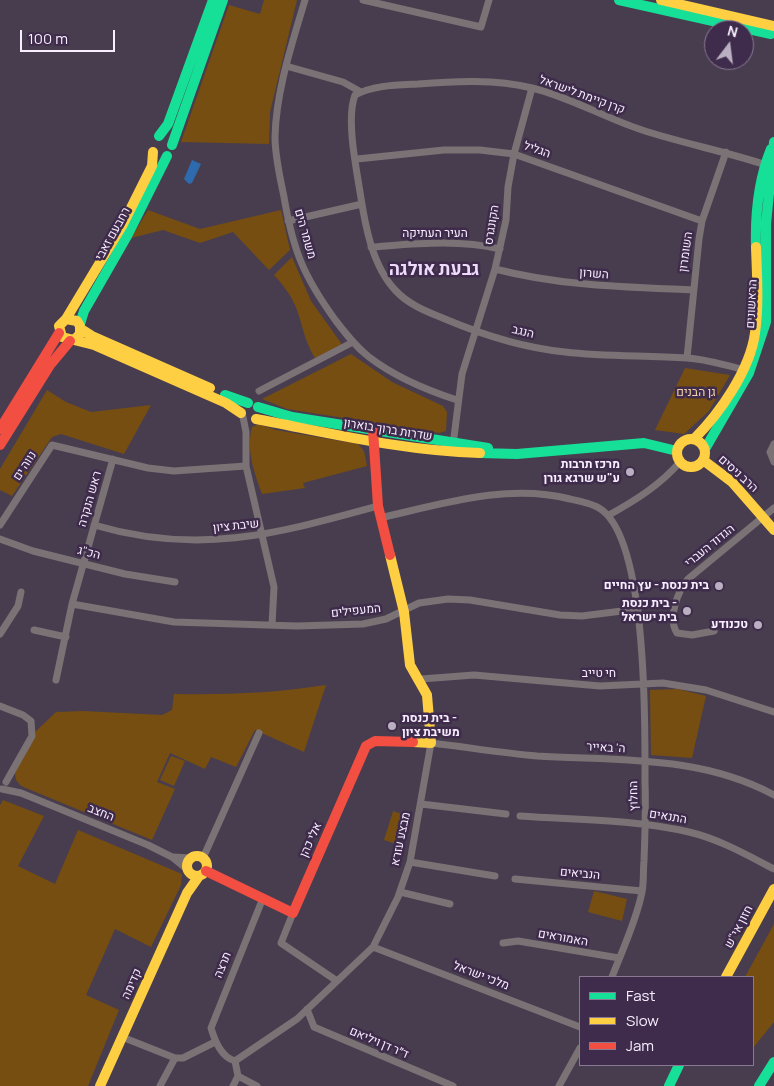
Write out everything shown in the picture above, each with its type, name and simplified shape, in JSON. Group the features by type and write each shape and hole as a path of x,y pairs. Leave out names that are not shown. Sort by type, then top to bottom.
{"main road":[{"path":"213,0 168,124 152,143 153,152 159,157 167,156 172,151 175,132 223,0"},
{"path":"619,0 773,32"},
{"path":"661,0 773,32"},
{"path":"159,136 169,138 172,145"},
{"name":"הראשונים","path":"705,449 738,397 757,324 758,196 763,164 774,145"},
{"name":"הראשונים","path":"694,439 709,423 730,393 745,370 770,323 766,224 774,145"},
{"name":"רחבעם זאבי","path":"66,318 122,226 152,166 153,152"},
{"name":"רחבעם זאבי","path":"81,326 84,311 127,236 167,156"},
{"path":"0,429 59,333 59,326 66,318 74,319 92,336 173,370 234,399 248,403"},
{"path":"0,445 50,365 80,335 81,326"},
{"path":"59,333 63,339 72,341"},
{"name":"שדרות ברוך בוארון","path":"72,341 90,343 156,371 226,403 248,417 374,442 453,446"},
{"path":"248,403 243,406 248,417 259,413 258,407"},
{"name":"שדרות ברוך בוארון","path":"248,403 253,403 258,407 292,417 373,430 453,446 517,454 644,443 679,447"},
{"name":"מבצע עזרא","path":"373,430 380,518 404,612 410,665 413,672 421,679 429,701 431,743"},
{"path":"694,439 699,441 705,449 703,460 694,467 686,466 680,462 679,447 694,439"},
{"path":"375,458 392,444"},
{"name":"הרב ניסים","path":"703,460 732,482 774,530"},
{"name":"אלי כהן","path":"293,913 366,746 375,741 431,743"},
{"path":"192,858 202,858 207,865 196,872"},
{"name":"קדימה","path":"100,1086 196,872 188,863 192,858"},
{"path":"196,872 263,898 293,913"},
{"name":"חזון אי\"ש","path":"727,976 774,889"},
{"path":"760,1086 774,1062"},
{"path":"669,1086 676,1066"}],"street":[{"name":"משמר הים","path":"305,0 286,66 276,136 288,221 296,252 308,281 353,342 369,357 409,381 430,391 457,400"},
{"path":"363,0 481,27 489,0"},
{"path":"286,66 343,82 360,92"},
{"name":"קרן קיימת לישראל","path":"360,92 394,85 459,82 532,88 571,101 642,130 726,152 763,164"},
{"name":"הקונגרס","path":"453,446 457,400 466,356 495,270 506,220 514,154 532,88"},
{"name":"הנגב","path":"360,92 355,95 352,103 350,120 362,204 371,247 396,291 425,311 475,332 564,352 687,358 715,361 745,370"},
{"name":"הגליל","path":"356,159 444,150 480,150 514,154 702,221"},
{"name":"השומרון","path":"687,358 696,253 702,221 726,152"},
{"path":"763,164 770,179"},
{"path":"288,221 362,204"},
{"name":"העיר העתיקה","path":"371,247 438,242 483,245 500,249"},
{"name":"השרון","path":"495,270 536,280 587,286 693,290"},
{"path":"258,391 353,342"},
{"path":"248,417 246,466 274,587 272,626"},
{"path":"774,444 770,452 774,462"},
{"name":"ראש הנקרה","path":"52,445 148,468 174,471 246,466"},
{"name":"נווה ים","path":"0,525 52,445"},
{"name":"ראש הנקרה","path":"56,680 82,563 113,459"},
{"path":"380,518 468,498 521,493 556,495 599,507 609,515 634,501 666,478 680,462"},
{"name":"שיבת ציון","path":"94,525 127,534 159,539 211,540 262,536 378,506"},
{"name":"הגדוד העברי","path":"714,631 692,635 677,633 674,629 674,610 678,594 688,579 774,508"},
{"name":"החלוץ","path":"609,515 627,559 638,609 645,684 646,824 642,891 612,976"},
{"name":"הכ\"ג","path":"0,539 33,552 125,574 175,582"},
{"path":"0,634 18,606 22,592"},
{"name":"המעפילים","path":"72,604 174,622 272,626 363,624 386,620 419,603 448,599 470,600 560,615 582,616 638,609"},
{"path":"34,630 66,637"},
{"name":"חי טייב","path":"421,679 474,675 600,686 663,683 706,690 774,712"},
{"path":"0,706 23,715 31,721 32,736 3,783"},
{"path":"202,858 259,733"},
{"name":"ה' באייר","path":"431,743 536,756 645,761 708,769 737,778 774,795"},
{"name":"מבצע עזרא","path":"235,1060 262,1044 307,1010 374,948 400,892 410,862 431,743"},
{"name":"החצב","path":"3,783 21,793 133,838 172,857 196,872"},
{"path":"421,804 506,814"},
{"name":"התנאים","path":"520,816 646,824 690,832 724,844 774,868"},
{"name":"החצב","path":"172,857 192,858"},
{"path":"410,862 495,876"},
{"name":"הנביאים","path":"515,880 642,891"},
{"path":"400,892 450,904"},
{"name":"תרצה","path":"215,1042 211,1028 263,898"},
{"name":"אלי כהן","path":"293,913 281,942 337,981"},
{"name":"האמוראים","path":"503,943 518,941 619,958"},
{"name":"מלכי ישראל","path":"374,948 579,1027"},
{"name":"ד״ר דן ויליאם","path":"307,1010 314,1027 453,1086"},
{"path":"122,1037 175,1058 182,1058 215,1042 228,1059 235,1060 238,1076 233,1086"},
{"path":"559,1086 579,1050"},
{"path":"160,1086 175,1058"},
{"path":"238,1076 257,1086"}],"green space":[{"path":"264,0 297,0 270,112 269,144 181,142 229,5 260,14"},
{"path":"148,210 200,229 281,210 290,250 269,270 233,232 200,243 163,230 131,238"},
{"path":"292,257 311,301 341,343 341,345 315,358 293,301 274,275"},
{"path":"351,354 392,382 443,406 447,412 446,431 439,433 287,409 262,399"},
{"name":"גן הבנים","path":"685,368 730,375 709,411 684,434 655,430"},
{"path":"47,390 66,402 91,412 151,405 124,454 61,434 52,437 12,496 0,490 0,469"},
{"path":"259,424 276,430 358,444 364,451 367,466 303,483 305,488 262,494 250,453 252,427"},
{"path":"326,685 304,752 255,730 236,767 211,757 205,769 170,753 157,782 175,789 152,840 21,786 16,780 15,773 32,735 56,712 83,711 162,715 172,710 174,694 250,693"},
{"path":"678,689 706,696 692,758 651,755 650,690"},
{"path":"171,756 185,761 174,786 160,780"},
{"path":"3,800 44,816 18,866 55,884 78,830 182,874 181,885 151,947 115,929 86,995 119,1010 88,1086 0,1086 0,805"},
{"path":"393,811 410,817 402,846 384,840"},
{"path":"594,891 627,899 622,921 588,912"},
{"path":"774,924 774,1022 754,1047 754,976 746,976"}],"water":[{"path":"192,160 201,164 192,183 189,184 184,179"}],"traffic: fast":[{"path":"159,136 168,124 213,0"},
{"path":"172,145 223,0"},
{"path":"619,0 771,34"},
{"path":"705,449 749,373 766,322 766,224 774,142"},
{"path":"756,247 758,197 771,149"},
{"path":"80,324 84,311 127,236 167,156"},
{"path":"225,395 248,403"},
{"path":"258,407 292,417 488,448"},
{"path":"480,453 517,454 644,443 677,451"},
{"path":"759,1086 774,1062"},
{"path":"669,1086 679,1066"}],"traffic: slow":[{"path":"661,0 773,26"},
{"path":"66,319 122,226 152,166 153,152"},
{"path":"694,439 714,417 732,390 747,362 752,347 757,312 756,247"},
{"path":"74,340 80,334 80,326 77,321 66,319 59,326 62,337 94,345 226,403 241,413"},
{"path":"81,329 92,336 210,388"},
{"path":"256,419 395,445 452,452 480,453"},
{"path":"691,439 701,443 705,453 701,463 691,467 681,463 677,453 681,443 691,439"},
{"path":"703,460 732,482 774,530"},
{"path":"390,555 404,612 410,665 427,695 431,743 413,742"},
{"path":"197,856 204,859 207,866 204,873 197,876 190,873 187,866 190,859 197,856"},
{"path":"100,1086 187,893 199,876"},
{"path":"727,976 774,889"}],"traffic: jam":[{"path":"0,429 59,333"},
{"path":"0,445 50,365 70,341"},
{"path":"373,430 378,506 390,555"},
{"path":"206,871 293,913 366,746 375,741 413,742"}],"place":[{"name":"מרכז תרבות ע\"ש שרגא גורן","path":"630,472"},
{"name":"בית כנסת - עץ החיים","path":"719,586"},
{"name":"בית כנסת - בית ישראל","path":"687,611"},
{"name":"טכנודע","path":"758,625"},
{"name":"בית כנסת - משיבת ציון","path":"392,726"}],"district":[{"name":"גבעת אולגה","path":"434,270"}]}
